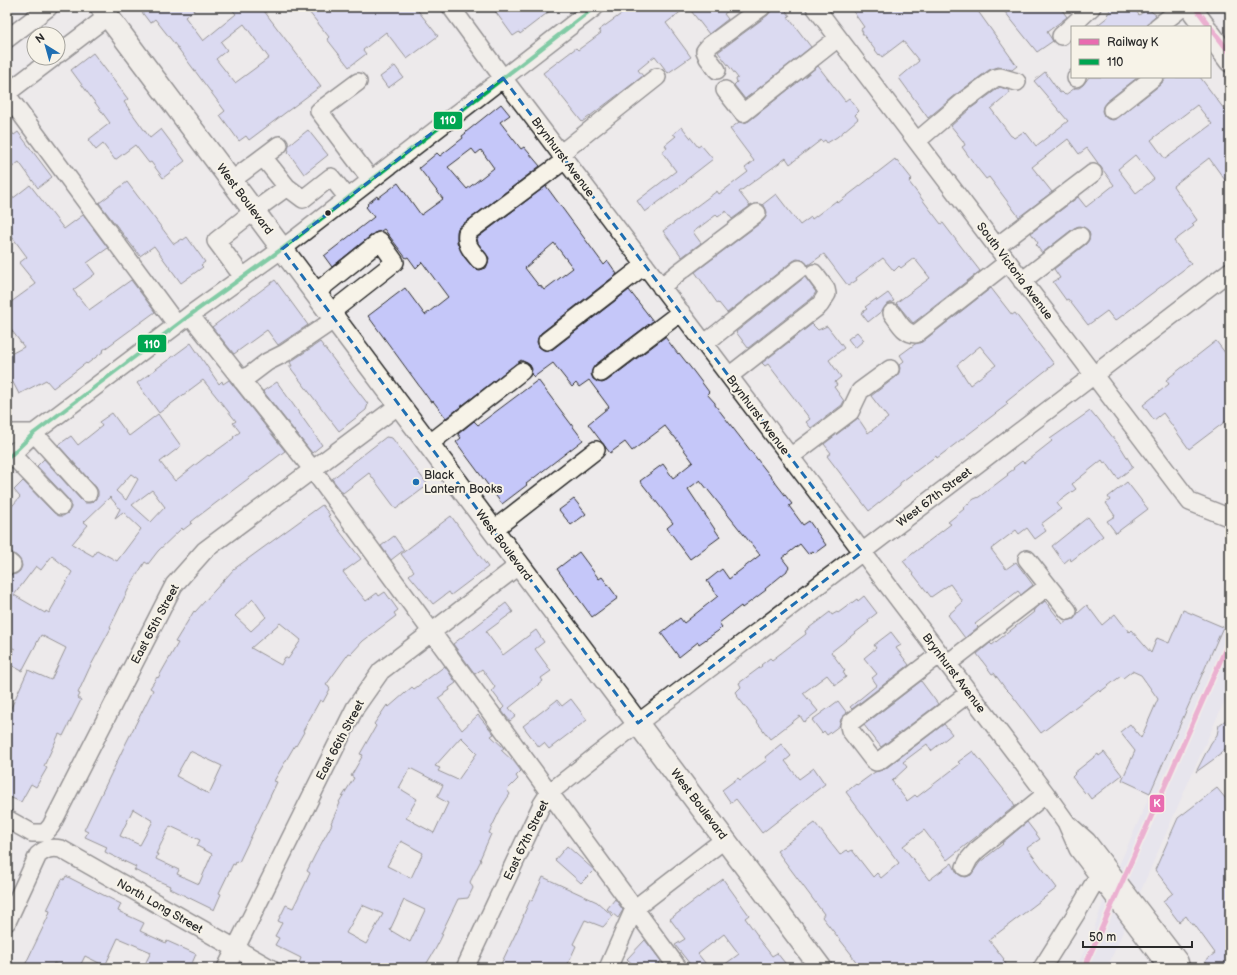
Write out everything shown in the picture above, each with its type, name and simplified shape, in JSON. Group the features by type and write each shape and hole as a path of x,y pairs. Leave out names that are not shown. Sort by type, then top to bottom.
{"main road":[{"path":"1190,7 1204,26"},
{"name":"West Boulevard","path":"104,12 821,968"}],"street":[{"path":"7,39 49,7"},
{"name":"Brynhurst Avenue","path":"451,7 704,344 1046,794 1066,822 1078,849 1168,968"},
{"path":"61,506 9,456 34,433 184,320 282,249 595,7"},
{"path":"717,70 708,58 705,51 710,45 762,7"},
{"name":"South Victoria Avenue","path":"815,7 1093,376 1190,502 1228,517"},
{"path":"1072,26 1092,7"},
{"path":"1157,26 1183,7"},
{"path":"66,47 104,12"},
{"path":"1061,36 1071,27"},
{"path":"724,90 743,112 838,38"},
{"path":"43,66 7,94 184,320 242,381 313,470 678,968"},
{"path":"479,260 467,244 467,234 563,157 657,77"},
{"path":"916,141 964,101 995,78 1000,77 1017,82"},
{"path":"1112,110 1153,78"},
{"path":"358,82 319,112 372,180"},
{"path":"231,181 279,145"},
{"path":"263,157 287,187 303,199 319,220"},
{"path":"996,247 1093,173"},
{"path":"303,199 332,177 348,198"},
{"path":"243,277 216,241 287,187"},
{"path":"662,287 679,272 757,214"},
{"path":"1022,281 1080,236"},
{"path":"242,381 266,362 285,353 333,316 394,262 380,241 315,293"},
{"path":"892,313 904,329 910,334 916,334 1008,262"},
{"path":"548,341 645,265"},
{"path":"704,344 807,271 826,289 827,294 820,305 729,376"},
{"name":"West 67th Street","path":"638,723 1230,271"},
{"path":"601,373 681,312"},
{"path":"790,457 850,412 860,391 890,369"},
{"path":"429,444 522,371"},
{"name":"East 65th Street","path":"7,922 38,855 47,840 51,826 174,585 205,550 399,405"},
{"path":"7,434 34,433 88,493"},
{"path":"493,530 596,450"},
{"path":"1027,559 1068,611"},
{"name":"East 66th Street","path":"226,968 355,708 380,671 520,565"},
{"path":"969,693 876,762 850,730 850,723 1048,586"},
{"name":"East 67th Street","path":"465,968 539,810 549,793 638,723"},
{"path":"965,867 969,859 976,851 1046,794"},
{"name":"North Long Street","path":"7,819 32,834 47,840 270,968"},
{"name":"Brynhurst Avenue","path":"1066,822 1088,841 1179,961 1181,968"},
{"path":"608,968 634,909 725,839"},
{"path":"1042,968 1098,876"}],"highlighted area":[{"path":"503,78 862,552 638,723 282,249"}],"shaded area":[{"path":"1230,613 1230,689 1107,968 1076,968 1092,935 1102,905 1120,863"}],"building":[{"path":"138,7 198,7 185,17 203,41 236,14 230,7 261,7 321,86 249,140 246,136 239,141 220,115 225,111 177,47 155,19 150,23","holes":["244,24 269,58 235,83 216,59 227,50 221,42"]},
{"path":"305,7 415,7 438,36 407,59 386,32 363,50 366,54 349,67 327,39 329,37"},
{"path":"492,7 555,7 520,34 519,32 513,36"},
{"path":"631,7 687,7 666,23 691,57 668,73 655,56 638,70 643,76 582,122 543,73 576,48 578,50 601,33 599,30"},
{"path":"688,7 733,7 724,14 728,19 709,34"},
{"path":"772,7 783,7 790,16 788,17 811,47 745,99 734,85 737,82 736,79 738,78 718,52 768,15"},
{"path":"850,7 975,7 1017,66 1012,70 998,67 989,70 928,118 899,78 919,61 903,41 882,57 880,54 879,55 862,33 861,29 864,27"},
{"path":"1001,7 1060,7 1067,17 1047,32 1053,41 1037,52"},
{"path":"1107,7 1133,7 1139,15 1148,9 1156,15 1148,23 1147,26 1096,26 1109,16 1107,14 1111,12"},
{"path":"93,53 128,99 124,102 150,138 161,129 185,161 163,178 151,162 149,163 135,145 115,160 103,144 96,150 88,140 110,123 71,70"},
{"path":"395,66 403,77 388,88 380,77"},
{"path":"818,66 845,101 849,98 859,111 855,115 858,119 837,137 827,143 825,140 822,142 821,140 790,164 786,158 739,192 750,206 732,219 726,211 718,217 716,215 693,232 701,243 682,257 663,231 717,191 719,194 748,172 745,168 754,161 730,129 739,122 744,123 749,121"},
{"path":"1045,72 1060,93 1062,92 1065,95 1075,88 1079,88 1088,78 1137,78 1103,106 1102,111 1104,116 1113,120 1118,118 1160,85 1166,78 1201,78 1230,117 1230,187 1209,158 1173,186 1197,220 1192,224 1194,226 1174,241 1191,264 1115,321 1107,311 1088,325 1068,299 1066,300 1053,282 1060,278 1054,269 1086,244 1090,235 1088,230 1079,226 1074,228 1042,253 1036,245 1038,243 1031,233 1078,197 1086,207 1114,185 1087,148 1079,154 1068,139 1032,167 1052,192 1019,217 989,177 986,179 978,169 962,147 965,145 963,141 951,126 970,109 1000,87 1008,90 1010,93 991,109 1014,138 1023,132 1025,134 1026,133 1036,146 1068,121 1034,81","holes":["1197,105 1212,124 1165,159 1151,140","1135,155 1154,179 1136,193 1118,169"]},
{"path":"501,104 510,115 500,122 521,149 524,147 540,166 458,228 457,242 464,257 475,269 480,270 486,268 489,258 478,243 477,238 546,186 604,265 608,261 617,274 541,333 537,342 539,347 549,351 553,349 629,290 653,321 595,365 591,374 593,379 602,383 607,381 665,337 694,372 709,392 707,394 715,405 792,504 789,506 803,525 809,521 826,545 815,553 813,551 808,554 800,544 782,558 789,567 787,571 765,589 766,590 742,608 741,606 719,623 722,627 718,631 699,644 698,642 679,657 661,633 680,618 684,623 718,596 707,581 722,569 729,579 760,555 700,480 688,489 720,537 690,559 667,528 673,523 640,481 663,464 673,478 693,462 674,436 665,426 632,451 625,442 610,453 588,424 609,407 589,380 579,387 576,383 572,387 553,363 534,377 531,374 532,369 530,365 521,360 446,418 433,401 431,402 368,316 405,288 425,315 448,297 422,262 416,268 408,257 406,258 384,229 374,233 332,267 324,256 374,217 366,207 368,205 367,204 377,196 378,198 398,183 421,215 443,199 419,168 437,153 440,156 463,138 462,136","holes":["472,149 476,154 481,150 494,168 467,189 448,167","554,243 573,268 544,290 525,268"]},
{"path":"7,126 14,135 18,132 52,177 38,188 19,162 7,171"},
{"path":"682,127 698,147 701,145 713,159 686,180 687,181 645,212 637,201 676,171 662,152 667,148 665,145 676,136 673,134"},
{"path":"308,130 328,155 304,174 288,152 288,149 289,145"},
{"path":"895,159 912,179 909,182 980,271 913,323 896,303 930,278 914,258 901,268 899,266 894,271 883,258 856,278 857,280 848,286 824,254 808,265 803,260 797,259 727,313 719,303 718,304 695,272 763,221 767,212 765,207 762,205 776,194 800,225 811,217 812,219 836,201 838,203"},
{"path":"127,182 174,244 187,237 205,262 201,265 203,267 181,283 154,246 140,256 99,203"},
{"path":"30,185 64,229 83,215 108,248 87,263 95,274 73,290 89,310 131,280 155,312 53,388 46,380 19,394 7,371 7,356 24,347 7,324 7,305 36,284 19,263 27,257 7,230 7,203"},
{"path":"805,277 816,292 812,298 748,348 736,332"},
{"path":"275,280 308,325 278,345 267,330 234,354 212,327"},
{"path":"991,288 1012,315 1015,313 1054,364 1006,402 1008,404 937,458 936,456 900,483 900,486 869,511 827,456 831,453 824,444 858,418 868,433 888,418 871,396 899,373 899,365 904,361 900,355 915,344 922,342","holes":["980,346 996,365 970,385 957,365"]},
{"path":"888,293 894,301 886,305 883,310 868,322 861,313 867,309 865,307"},
{"path":"812,324 818,330 827,326 844,348 829,360 841,377 835,382 837,385 834,387 844,401 842,405 811,428 806,422 810,419 768,364 765,366 762,363"},
{"path":"857,332 864,340 855,348 848,339"},
{"path":"1216,341 1230,359 1230,418 1189,449 1163,413 1154,420 1143,405 1169,384 1166,380"},
{"path":"320,342 368,404 366,410 339,431 289,366 292,366 290,362"},
{"path":"191,343 219,384 222,381 223,384 229,380 285,451 196,518 183,530 182,528 158,551 148,564 145,562 130,586 110,627 111,628 89,669 78,693 80,694 78,698 81,700 63,736 59,734 44,766 47,768 36,787 31,784 21,802 7,796 7,717 28,670 51,680 66,648 41,635 22,671 7,663 15,649 7,645 7,573 11,575 16,574 20,571 22,566 18,557 7,551 7,512 20,497 14,490 23,481 54,513 59,516 63,516 68,513 71,508 71,503 37,466 44,459 81,500 85,503 94,501 98,496 96,487 58,445 71,436 78,445 102,426 99,422 112,413 129,436 158,414 181,446 160,462 175,481 240,432 233,423 236,421 203,380 159,413 137,383","holes":["131,474 138,479 126,500 116,491","152,490 165,507 151,522 132,505","110,497 120,509 115,518 123,512 141,529 117,561 97,550 93,556 72,544 88,525 84,522","52,556 72,572 49,613 46,611 45,613 14,595 36,566 41,570"]},
{"path":"538,380 583,440 502,504 456,442 461,438 458,434 474,421 478,425"},
{"path":"277,382 322,445 312,453 263,391"},
{"path":"1090,411 1095,417 1096,416 1122,449 1133,467 1118,479 1106,462 1104,463 1102,460 1072,484 1076,489 1057,503 1061,509 1041,524 1046,531 1035,539 1027,528 1019,534 1016,530 991,549 1006,569 1016,562 1033,585 1021,595 1018,591 975,624 978,627 965,638 948,615 963,602 950,584 931,597 903,561 951,524 948,522 974,499 979,497 1008,475 1007,474 1022,461 1024,463 1052,441 1050,439"},
{"path":"386,437 392,438 428,485 396,509 369,473 343,493 332,479"},
{"path":"1127,482 1148,509 1116,533 1107,521 1115,516 1106,503 1110,500 1108,497"},
{"path":"574,499 586,514 571,525 559,510"},
{"path":"322,505 330,515 328,516 361,559 343,572 366,601 377,593 379,596 385,592 398,610 394,613 396,616 363,641 351,654 349,653 326,685 330,689 323,702 320,700 303,731 304,732 274,781 277,782 239,862 236,861 235,865 233,864 219,893 221,894 214,910 169,888 170,886 134,870 136,867 105,852 107,847 85,837 88,832 84,830 153,690 150,688 157,677 158,678 178,643 175,642 194,611 195,612 234,569","holes":["253,599 266,617 251,631 235,616","280,623 301,640 288,659 285,657 281,665 251,648","190,751 222,766 209,794 176,776","133,809 153,821 140,845 120,836","170,826 200,840 197,846 212,854 199,884 177,874 179,870 156,859 158,854 156,854"]},
{"path":"451,516 488,567 451,595 449,592 433,604 409,575 414,571 401,554"},
{"path":"1088,517 1103,536 1071,561 1070,558 1064,563 1052,546"},
{"path":"394,536 404,550 391,560 381,546"},
{"path":"579,552 599,579 602,577 618,598 592,617 557,569"},
{"path":"864,596 877,613 868,620 869,622 831,652 845,671 843,672 846,677 835,685 827,675 803,693 818,711 804,722 800,716 770,739 737,696 738,695 736,692 741,687 739,683 762,666 761,665 770,658 772,660 806,634 805,631 830,612 832,615 837,612 838,613 857,599 858,601"},
{"path":"1045,601 1063,624 1074,619 1087,605 1102,625 1115,614 1129,632 1131,630 1151,653 1157,638 1169,643 1183,610 1223,627 1150,793 1122,780 1135,751 1120,732 1130,724 1141,738 1158,699 1141,675 1132,671 1123,678 1121,676 1100,692 1098,690 1041,733 994,673 992,674 977,654 990,643 992,645 1034,612 1033,611"},
{"path":"506,603 513,612 486,632 503,655 536,630 544,642 535,649 551,671 541,678 543,681 509,708 516,716 510,721 501,710 504,707 492,691 495,687 482,669 475,674 453,644"},
{"path":"891,632 901,645 896,648 909,665 852,709 850,707 877,685 872,678 877,674 864,658 876,648 874,645"},
{"path":"445,666 456,683 449,688 450,690 438,698 462,730 478,715 494,734 491,736 504,748 501,750 521,771 516,776 518,779 507,790 510,794 501,808 489,833 491,834 480,859 481,860 470,882 473,888 468,898 458,899 441,934 443,934 424,968 309,968 299,963 301,958 275,945 279,938 275,936 282,923 278,921 286,905 293,908 305,884 310,873 307,871 332,824 331,823 340,803 339,802 354,778 351,776 363,755 360,754 376,726 374,724 387,705 389,707 412,687 414,689","holes":["461,737 477,753 458,780 438,771 440,768 435,766","410,768 443,785 437,797 448,803 434,833 406,818 417,799 399,788","401,841 423,853 411,878 387,866","404,900 425,910 410,942 390,930","362,905 383,914 366,944 346,933"]},
{"path":"921,681 938,704 881,747 864,725"},
{"path":"571,699 587,720 549,749 544,743 539,747 523,726 557,700 562,706"},
{"path":"838,701 847,713 841,719 839,726 827,735 824,731 822,733 812,720"},
{"path":"1230,717 1230,745 1220,753 1221,754 1196,772 1211,743 1217,735 1219,725"},
{"path":"944,724 952,734 931,751 927,744 903,762 907,767 892,781 907,801 915,795 917,797 960,764 958,762 973,751 1012,800 1015,806 947,860 924,830 903,846 929,880 952,863 957,873 966,877 971,875 980,862 1027,822 1040,839 1027,848 1057,888 989,940 1009,968 861,968 822,917 824,914 777,851 815,823 840,855 847,850 849,852 852,850 873,877 877,873 881,878 899,863 846,792 875,772 885,769"},
{"path":"781,744 791,756 785,761 799,779 814,768 825,784 762,833 736,799 731,803 722,790 738,778 740,780 767,760 765,757"},
{"path":"1104,752 1122,775 1091,799 1072,777 1075,774 1074,773 1098,754 1099,756"},
{"path":"1217,788 1230,804 1230,968 1210,968 1205,961 1215,953 1194,924 1192,925 1186,916 1179,922 1163,901 1173,893 1155,870 1178,818"},
{"path":"567,846 594,870 581,883 555,860"},
{"path":"66,876 121,904 118,911 144,923 140,931 166,943 167,941 196,954 190,968 143,968 151,952 118,938 105,966 85,956 79,968 64,968 54,963 51,968 32,968 25,965 48,917 50,911 47,910 62,879 64,880"},
{"path":"543,877 597,902 613,916 603,927 585,920 573,944 576,946 566,968 510,968 501,964 530,900 532,901"},
{"path":"723,879 749,915 745,918 758,936 757,937 772,956 777,953 789,968 720,968 739,954 724,934 698,954 709,968 693,968 675,945 685,939 670,919"},
{"path":"615,899 623,910 618,918 607,909"},
{"path":"645,940 661,961 654,968 637,968 627,959"}],"rail line":[{"name":"K","path":"1195,7 1209,26"},
{"name":"K","path":"1211,28 1230,53"},
{"name":"K","path":"1084,968 1230,639"}],"transit line":[{"name":"110","path":"7,459 34,433 190,315 282,249 595,7"}],"place":[{"name":"Black Lantern Books","path":"416,482"}]}
